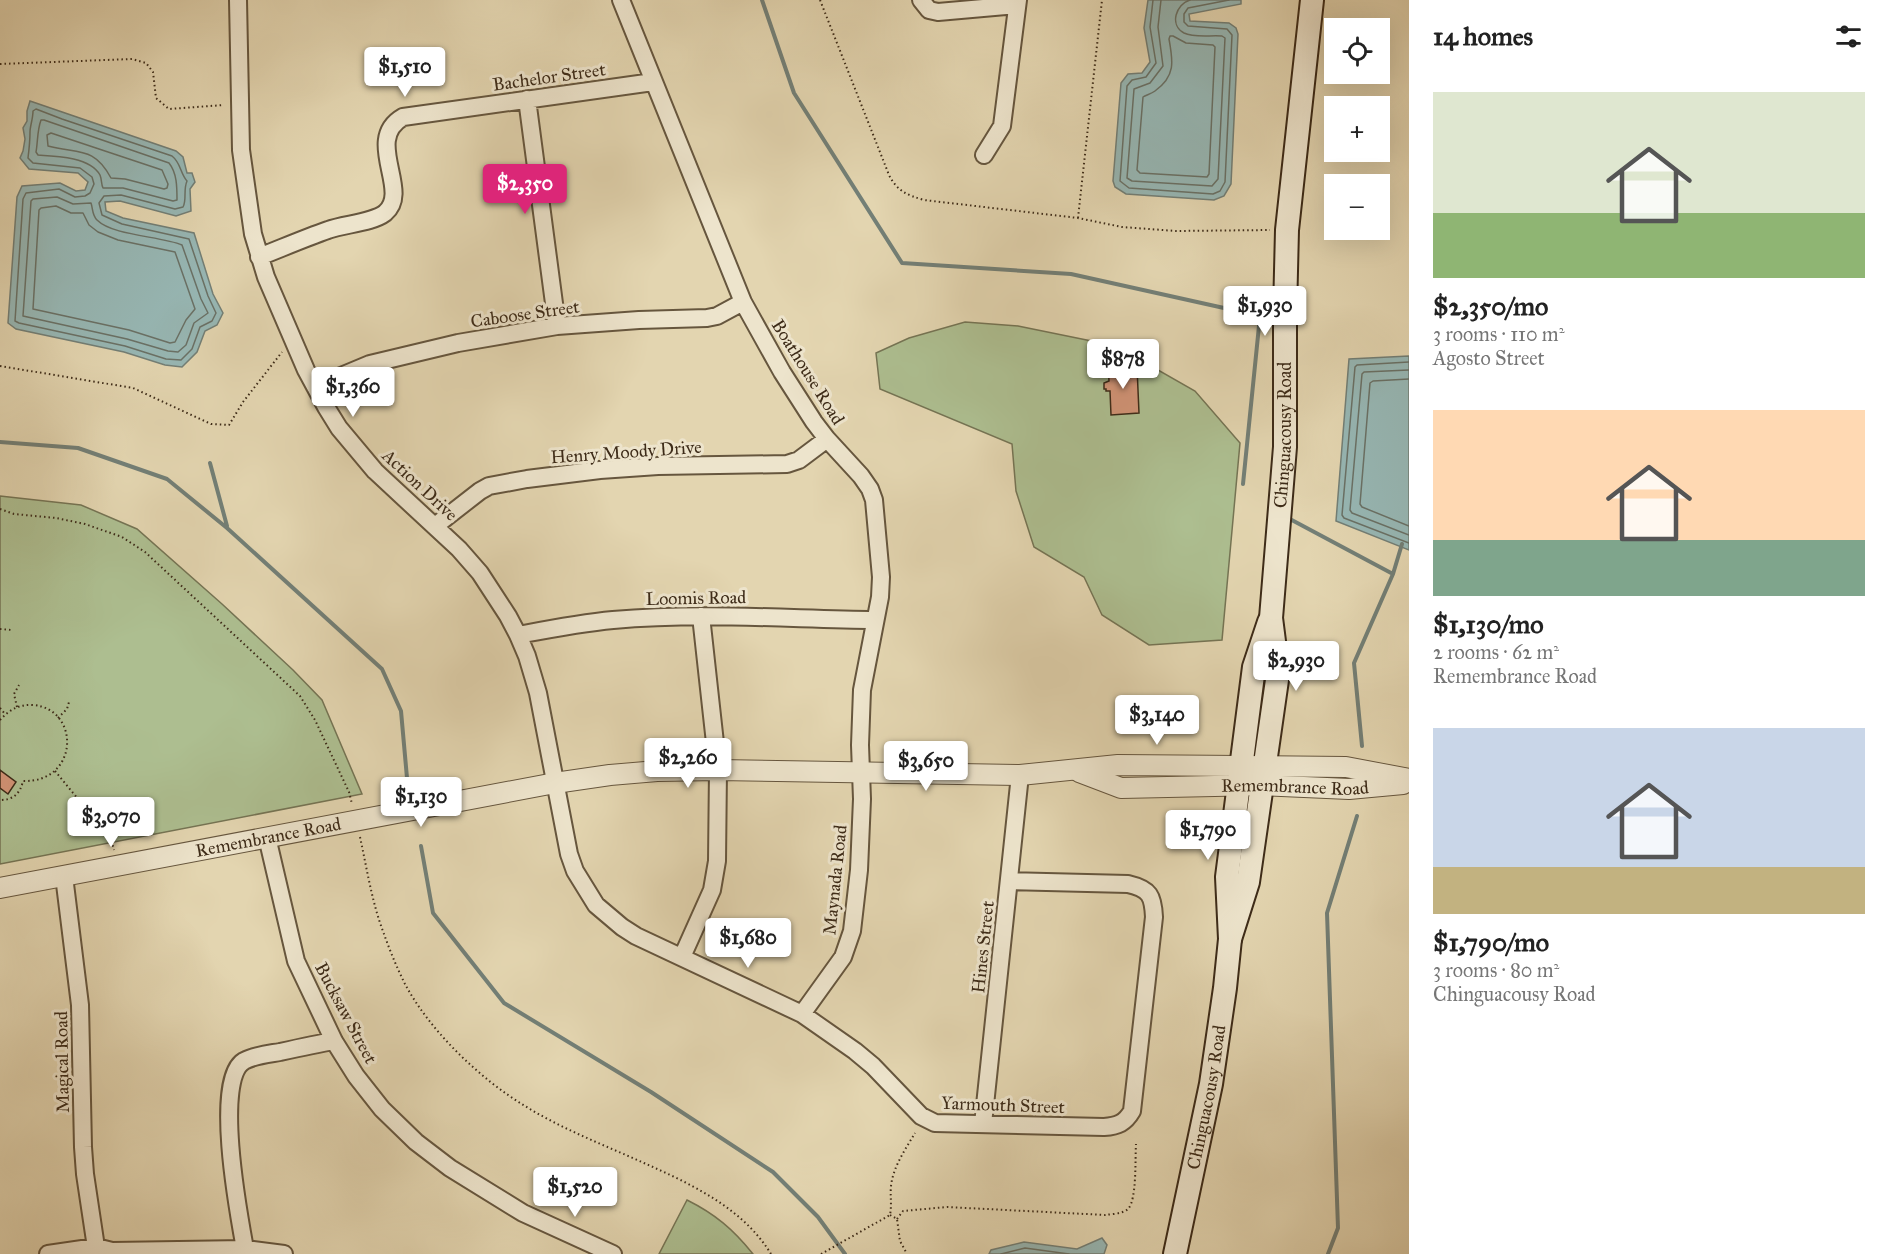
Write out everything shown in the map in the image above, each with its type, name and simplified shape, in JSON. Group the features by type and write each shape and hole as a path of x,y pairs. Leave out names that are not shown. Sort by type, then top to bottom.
{"main road":[{"name":"Chinguacousy Road","path":"1230,939 1248,882 1278,674 1271,618 1285,447 1287,230 1312,0"},
{"name":"Chinguacousy Road","path":"1175,1254 1211,1084 1230,939 1227,877 1254,667 1271,618"}],"street":[{"name":"Action Drive","path":"238,0 241,150 253,234 266,278 315,387 339,428 375,471 459,549 480,573 518,635 538,693 555,783"},
{"name":"Boathouse Road","path":"621,0 743,302 782,372 814,422 861,476 874,500 881,577 880,597 862,690 861,772"},
{"path":"921,0 929,10 938,12 1017,3 1002,126 984,155"},
{"name":"Bachelor Street","path":"259,257 329,230 367,220 385,212 391,204 393,194 386,140 388,130 394,121 403,117 653,82"},
{"path":"527,99 557,326"},
{"name":"Caboose Street","path":"315,387 370,364 423,350 557,326 707,318 717,316 743,302"},
{"name":"Henry Moody Drive","path":"435,526 480,491 502,483 600,470 658,466 787,464 799,460 827,439"},
{"path":"682,957 708,899 717,861 717,770 701,616"},
{"name":"Loomis Road","path":"518,635 575,624 701,616 875,620"},
{"name":"Remembrance Road","path":"0,888 555,783 657,771 1020,775 1076,770 1121,788 1346,767 1409,778"},
{"name":"Maynada Road","path":"802,1014 843,957 852,931 859,870 861,772"},
{"name":"Hines Street","path":"983,1124 1020,775"},
{"name":"Remembrance Road","path":"1263,775 1349,789 1409,784"},
{"name":"Yarmouth Street","path":"555,783 569,854 575,871 596,905 622,927 802,1014 873,1066 928,1121 1104,1127 1121,1124 1132,1111 1154,917 1153,903 1148,893 1140,887 1128,884 1009,881"},
{"name":"Bucksaw Street","path":"267,837 296,962 334,1041 356,1076 382,1109 416,1142 450,1168 523,1213 613,1254"},
{"name":"Magical Road","path":"64,876 80,1005 83,1147 96,1251"},
{"path":"245,1249 233,1176 230,1133 230,1093 237,1068 243,1062 257,1056 334,1041"},
{"path":"48,1254 245,1249 284,1254"}],"path":[{"path":"820,0 889,174 899,190 908,196 924,200 1078,218 1122,227 1176,231 1287,230"},
{"path":"1078,218 1102,0"},
{"path":"0,64 132,59 146,63 153,72 156,98 170,109 224,105"},
{"path":"0,366 133,388 211,424 229,425 243,402 282,352"},
{"path":"0,510 85,524 122,537 145,552 300,696 315,720 349,792 352,804"},
{"path":"0,629 12,630"},
{"path":"17,707 14,694 18,685"},
{"path":"58,718 67,709 69,702"},
{"path":"0,720 17,707 36,705 52,712 66,733 67,750 55,771 40,780 23,782 14,797 0,800"},
{"path":"0,708 5,714"},
{"path":"55,771 111,838 117,866"},
{"path":"360,837 383,933 405,985 429,1021 460,1055 491,1083 525,1106 687,1182 717,1200 748,1226 771,1254"},
{"path":"821,1254 890,1215 891,1187 896,1169 915,1133"},
{"path":"907,1254 900,1241 897,1219 903,1211 947,1207 1105,1215 1119,1213 1127,1209 1133,1200 1136,1143"},
{"path":"890,1215 897,1219"}],"green space":[{"path":"965,322 1018,326 1116,346 1195,391 1240,443 1222,640 1149,645 1102,615 1084,577 1034,547 1016,491 1012,444 880,389 876,353 909,338"},
{"path":"0,496 81,505 137,529 222,604 322,700 362,794 0,864"},
{"path":"687,1200 723,1223 753,1254 659,1254"}],"water":[{"path":"1148,0 1241,0 1241,4 1189,14 1190,21 1229,23 1236,28 1238,34 1231,184 1224,196 1214,200 1126,194 1115,187 1113,181 1121,83 1128,74 1142,73 1150,62 1144,28"},
{"path":"30,101 176,151 183,157 187,173 192,173 195,182 190,189 191,211 176,216 120,201 105,202 106,211 123,218 194,233 213,294 223,313 217,325 205,331 197,352 182,367 165,365 124,352 16,329 8,323 17,197 22,186 60,183 76,191 85,190 88,182 78,173 29,169 20,158 25,139 23,128 27,121"},
{"path":"1409,356 1409,550 1336,521 1349,359"},
{"path":"1102,1238 1107,1245 1104,1254 989,1254 991,1250 1024,1242 1077,1249"}],"building":[{"path":"1117,361 1117,368 1137,367 1139,413 1111,415 1110,391 1104,389 1104,383 1109,381 1108,362"},
{"path":"0,770 16,782 8,794 0,788"}],"waterway":[{"path":"762,0 794,93 902,263 1071,274 1233,310"},
{"path":"1243,484 1260,316 1258,315"},
{"path":"0,442 78,448 167,479 227,528 382,669 401,711 407,778"},
{"path":"210,463 227,526"},
{"path":"1288,518 1393,574"},
{"path":"1362,746 1354,663 1393,574 1402,544"},
{"path":"1328,1254 1338,1228 1327,913 1357,816"},
{"path":"421,846 433,913 504,1003 651,1092 773,1172 818,1217 845,1254"}]}
